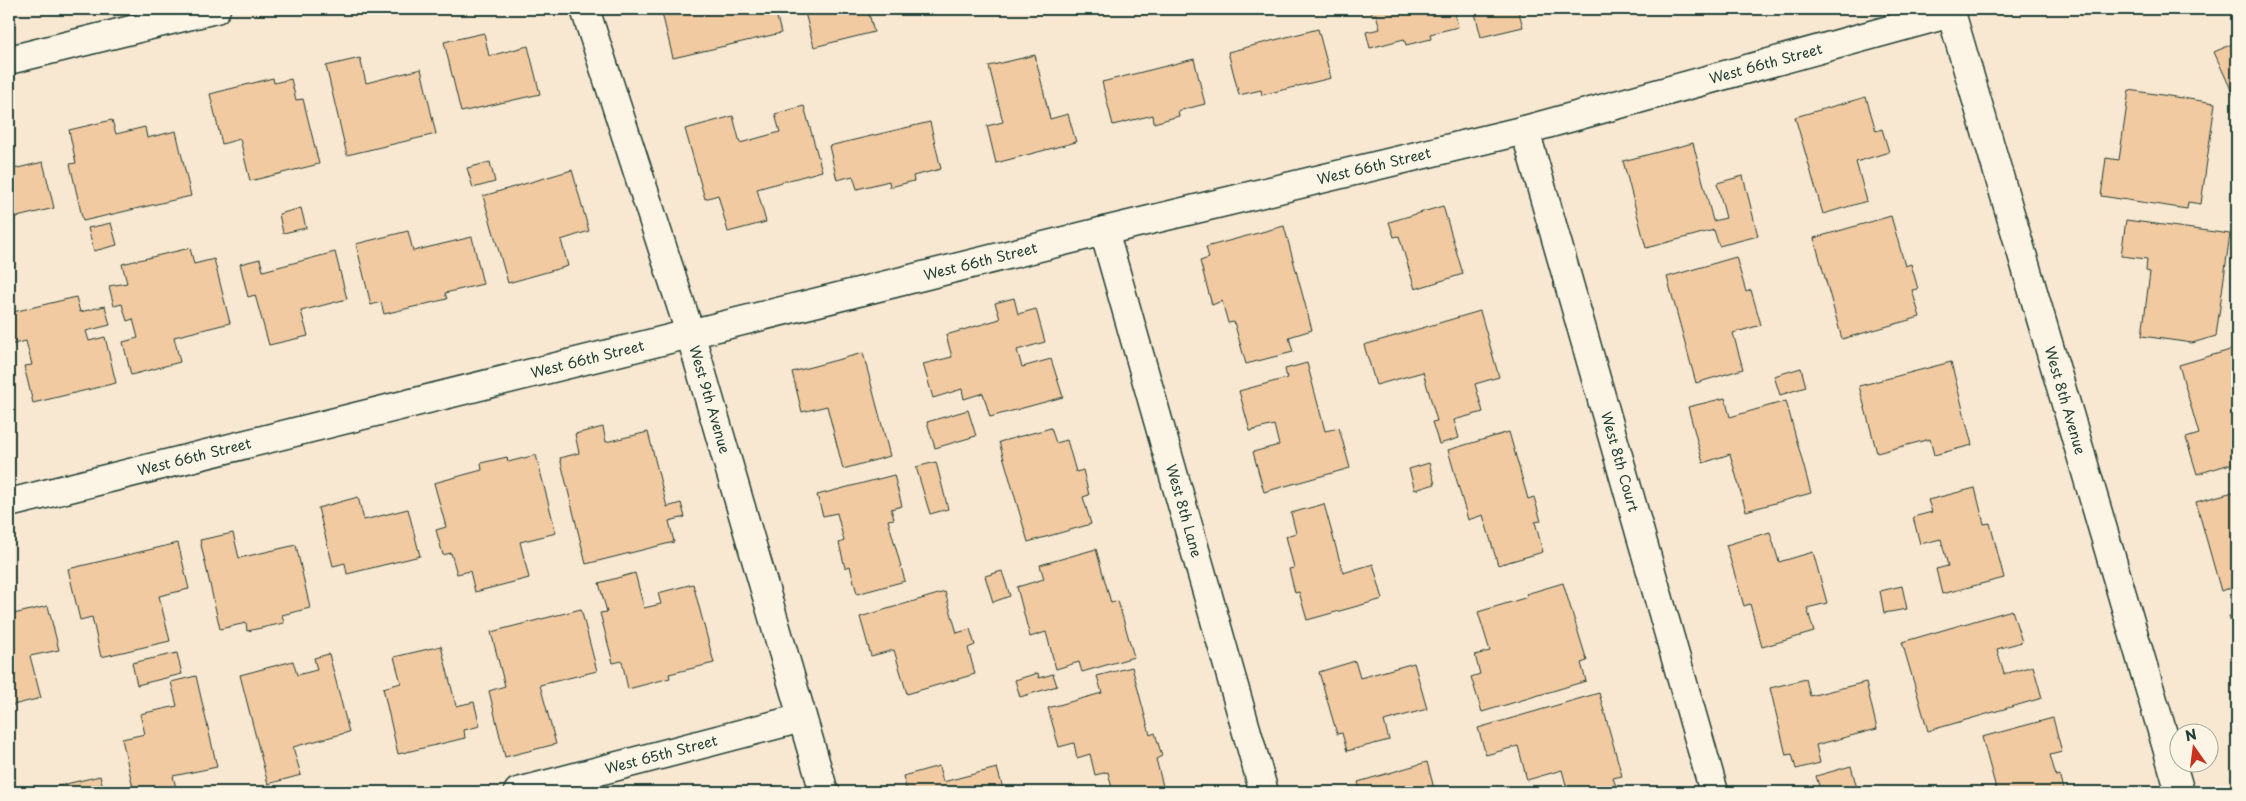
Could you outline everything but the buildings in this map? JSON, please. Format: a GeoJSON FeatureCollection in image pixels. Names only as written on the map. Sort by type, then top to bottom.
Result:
{"type":"FeatureCollection","features":[{"type":"Feature","properties":{"kind":"street"},"geometry":{"type":"LineString","coordinates":[[9,60],[216,9]]}},
{"type":"Feature","properties":{"kind":"street","name":"West 9th Avenue"},"geometry":{"type":"LineString","coordinates":[[585,9],[690,333],[824,792]]}},
{"type":"Feature","properties":{"kind":"street","name":"West 66th Street"},"geometry":{"type":"LineString","coordinates":[[9,503],[1104,231],[1525,130],[1951,11]]}},
{"type":"Feature","properties":{"kind":"street","name":"West 8th Avenue"},"geometry":{"type":"LineString","coordinates":[[1951,11],[2180,792]]}},
{"type":"Feature","properties":{"kind":"street","name":"West 8th Court"},"geometry":{"type":"LineString","coordinates":[[1525,130],[1714,792]]}},
{"type":"Feature","properties":{"kind":"street","name":"West 8th Lane"},"geometry":{"type":"LineString","coordinates":[[1104,231],[1264,792]]}},
{"type":"Feature","properties":{"kind":"street","name":"West 65th Street"},"geometry":{"type":"LineString","coordinates":[[518,792],[802,718]]}}]}
